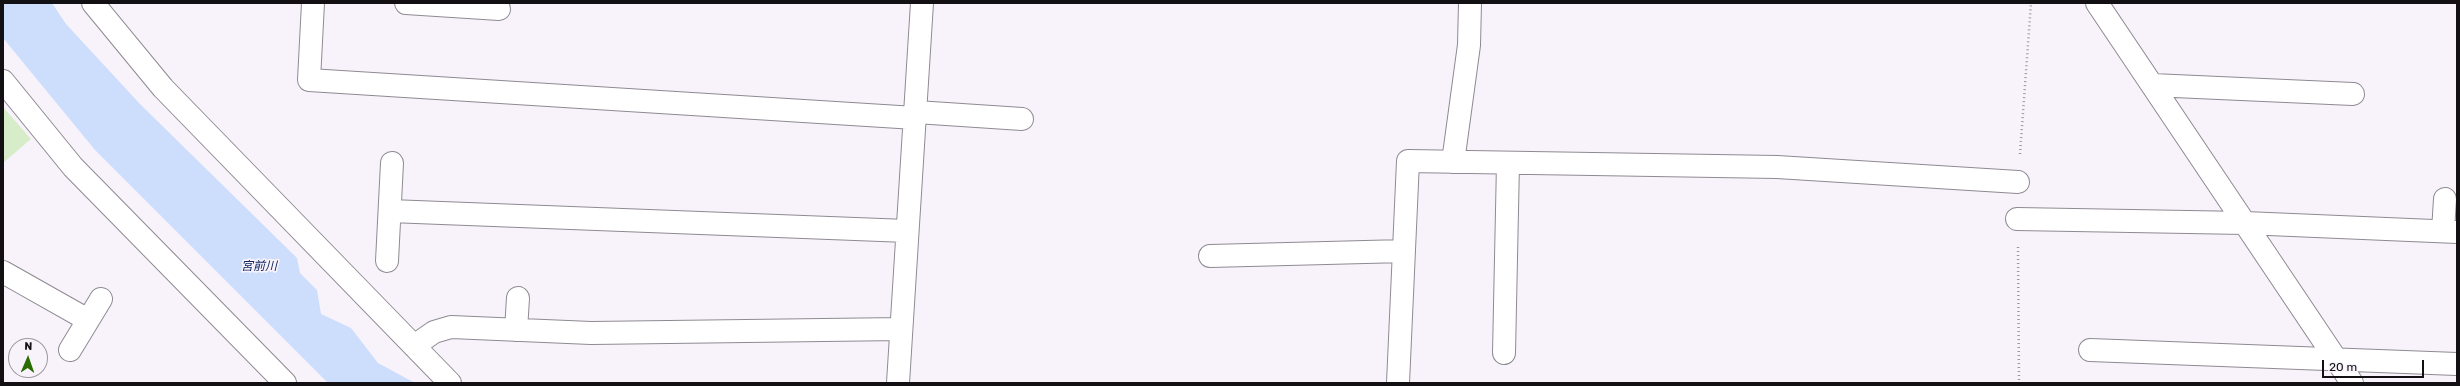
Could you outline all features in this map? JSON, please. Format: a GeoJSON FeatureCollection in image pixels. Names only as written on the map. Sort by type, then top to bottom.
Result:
{"type":"FeatureCollection","features":[{"type":"Feature","properties":{"kind":"street"},"geometry":{"type":"LineString","coordinates":[[93,3],[163,88],[450,383]]}},
{"type":"Feature","properties":{"kind":"street"},"geometry":{"type":"LineString","coordinates":[[313,3],[309,80],[915,115],[1022,119]]}},
{"type":"Feature","properties":{"kind":"street"},"geometry":{"type":"LineString","coordinates":[[406,3],[499,8]]}},
{"type":"Feature","properties":{"kind":"street"},"geometry":{"type":"LineString","coordinates":[[898,383],[922,3]]}},
{"type":"Feature","properties":{"kind":"street"},"geometry":{"type":"LineString","coordinates":[[1453,162],[1469,45],[1470,3]]}},
{"type":"Feature","properties":{"kind":"street"},"geometry":{"type":"LineString","coordinates":[[2097,3],[2352,383]]}},
{"type":"Feature","properties":{"kind":"street"},"geometry":{"type":"LineString","coordinates":[[3,81],[74,167],[285,383]]}},
{"type":"Feature","properties":{"kind":"street"},"geometry":{"type":"LineString","coordinates":[[2152,85],[2353,94]]}},
{"type":"Feature","properties":{"kind":"street"},"geometry":{"type":"LineString","coordinates":[[1398,383],[1408,161],[1777,167],[2018,182]]}},
{"type":"Feature","properties":{"kind":"street"},"geometry":{"type":"LineString","coordinates":[[387,261],[392,163]]}},
{"type":"Feature","properties":{"kind":"street"},"geometry":{"type":"LineString","coordinates":[[1504,353],[1508,163]]}},
{"type":"Feature","properties":{"kind":"street"},"geometry":{"type":"LineString","coordinates":[[2017,220],[2245,224],[2450,231],[2444,199]]}},
{"type":"Feature","properties":{"kind":"street"},"geometry":{"type":"LineString","coordinates":[[390,211],[907,231]]}},
{"type":"Feature","properties":{"kind":"street"},"geometry":{"type":"LineString","coordinates":[[1210,256],[1404,250]]}},
{"type":"Feature","properties":{"kind":"street"},"geometry":{"type":"LineString","coordinates":[[3,272],[88,320]]}},
{"type":"Feature","properties":{"kind":"street"},"geometry":{"type":"LineString","coordinates":[[516,330],[518,298]]}},
{"type":"Feature","properties":{"kind":"street"},"geometry":{"type":"LineString","coordinates":[[70,350],[101,299]]}},
{"type":"Feature","properties":{"kind":"street"},"geometry":{"type":"LineString","coordinates":[[414,346],[434,332],[451,327],[591,333],[901,329]]}},
{"type":"Feature","properties":{"kind":"street"},"geometry":{"type":"LineString","coordinates":[[2090,350],[2338,361],[2457,364]]}},
{"type":"Feature","properties":{"kind":"green space"},"geometry":{"type":"Polygon","coordinates":[[[3,107],[31,139],[3,163],[3,107]]]}},
{"type":"Feature","properties":{"kind":"water","name":"宮前川"},"geometry":{"type":"Polygon","coordinates":[[[3,3],[52,3],[66,24],[140,104],[297,258],[300,273],[317,290],[321,314],[351,328],[378,363],[415,383],[328,383],[95,150],[3,38],[3,3]]]}}]}
